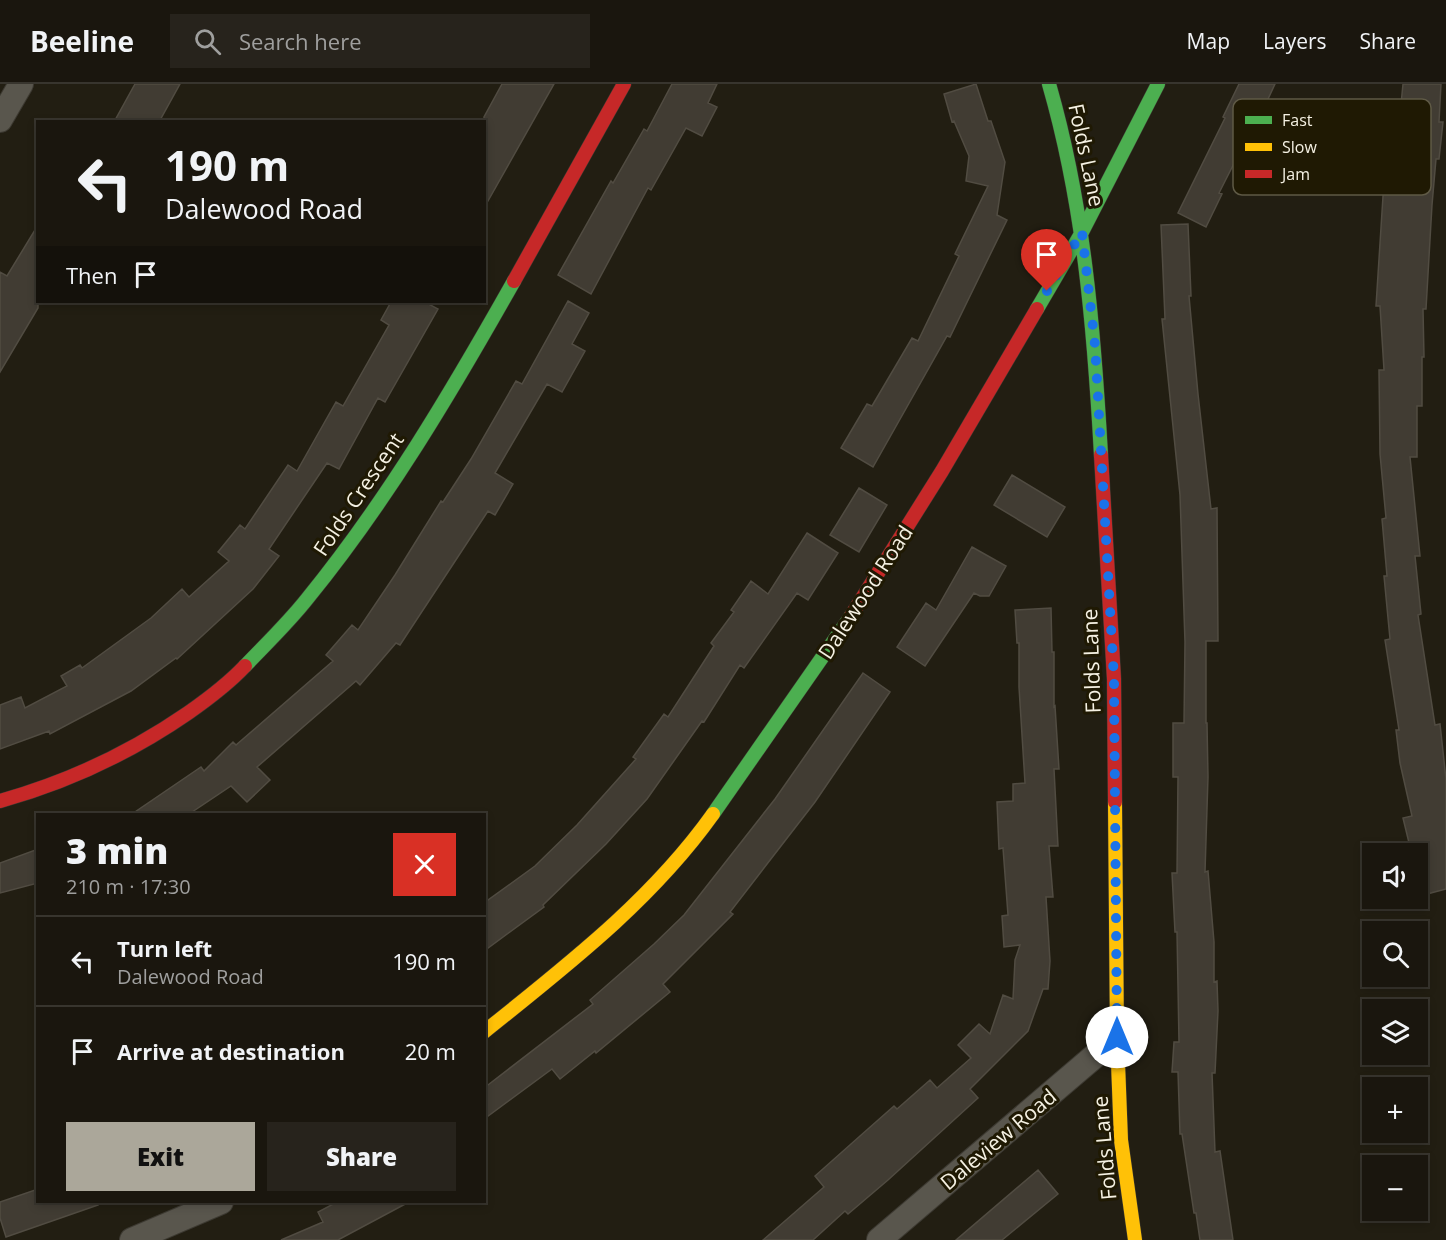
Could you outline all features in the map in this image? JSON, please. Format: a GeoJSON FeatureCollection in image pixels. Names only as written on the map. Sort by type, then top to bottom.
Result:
{"type":"FeatureCollection","features":[{"type":"Feature","properties":{"kind":"street"},"geometry":{"type":"LineString","coordinates":[[0,120],[21,84]]}},
{"type":"Feature","properties":{"kind":"street","name":"Folds Crescent"},"geometry":{"type":"LineString","coordinates":[[0,801],[20,796],[96,767],[160,732],[227,684],[283,629],[334,567],[420,440],[503,303],[624,84]]}},
{"type":"Feature","properties":{"kind":"street","name":"Folds Lane"},"geometry":{"type":"LineString","coordinates":[[1049,84],[1059,119],[1082,232],[1095,345],[1114,679],[1117,1037],[1121,1140],[1135,1240]]}},
{"type":"Feature","properties":{"kind":"street","name":"Dalewood Road"},"geometry":{"type":"LineString","coordinates":[[486,1030],[588,949],[649,891],[706,824],[792,703],[867,592],[942,471],[1082,232],[1158,84]]}},
{"type":"Feature","properties":{"kind":"street","name":"Daleview Road"},"geometry":{"type":"LineString","coordinates":[[879,1240],[1117,1037]]}},
{"type":"Feature","properties":{"kind":"street"},"geometry":{"type":"LineString","coordinates":[[132,1240],[219,1203]]}},
{"type":"Feature","properties":{"kind":"building"},"geometry":{"type":"Polygon","coordinates":[[[135,84],[180,84],[160,120],[115,120],[135,84]]]}},
{"type":"Feature","properties":{"kind":"building"},"geometry":{"type":"Polygon","coordinates":[[[502,84],[554,84],[486,204],[486,120],[484,117],[502,84]]]}},
{"type":"Feature","properties":{"kind":"building"},"geometry":{"type":"Polygon","coordinates":[[[672,84],[717,84],[708,103],[717,107],[702,136],[686,128],[651,190],[648,188],[591,294],[558,275],[611,181],[613,183],[644,129],[647,131],[672,84]]]}},
{"type":"Feature","properties":{"kind":"building"},"geometry":{"type":"Polygon","coordinates":[[[976,84],[1005,162],[997,215],[1007,220],[950,337],[947,336],[873,467],[841,448],[867,404],[872,406],[912,338],[918,341],[959,256],[955,254],[988,186],[966,181],[969,156],[954,121],[952,122],[944,94],[976,84]]]}},
{"type":"Feature","properties":{"kind":"building"},"geometry":{"type":"Polygon","coordinates":[[[1239,84],[1275,84],[1268,99],[1233,99],[1233,165],[1206,227],[1178,213],[1225,118],[1223,117],[1239,84]]]}},
{"type":"Feature","properties":{"kind":"building"},"geometry":{"type":"Polygon","coordinates":[[[1403,84],[1441,84],[1439,122],[1443,122],[1439,159],[1436,159],[1426,309],[1423,309],[1424,357],[1422,357],[1422,406],[1417,406],[1417,457],[1410,457],[1420,556],[1415,556],[1421,614],[1418,615],[1435,725],[1440,724],[1446,779],[1446,889],[1428,894],[1428,843],[1409,843],[1403,818],[1412,816],[1400,763],[1396,730],[1399,730],[1385,640],[1390,639],[1384,576],[1387,576],[1382,519],[1386,518],[1380,454],[1379,370],[1384,370],[1380,306],[1376,306],[1383,195],[1431,195],[1431,99],[1402,99],[1403,84]]]}},
{"type":"Feature","properties":{"kind":"building"},"geometry":{"type":"Polygon","coordinates":[[[1188,224],[1191,296],[1189,296],[1198,394],[1211,509],[1217,508],[1218,641],[1206,641],[1208,777],[1205,872],[1208,871],[1214,942],[1214,982],[1217,981],[1215,1073],[1212,1073],[1215,1152],[1220,1151],[1233,1240],[1200,1240],[1182,1134],[1180,1134],[1178,1072],[1172,1072],[1174,1042],[1179,1042],[1177,932],[1175,932],[1172,873],[1177,873],[1178,777],[1173,777],[1173,723],[1184,723],[1185,642],[1180,495],[1162,319],[1165,319],[1161,225],[1188,224]]]}},
{"type":"Feature","properties":{"kind":"building"},"geometry":{"type":"Polygon","coordinates":[[[36,228],[36,303],[38,303],[38,308],[0,372],[0,272],[7,276],[36,228]]]}},
{"type":"Feature","properties":{"kind":"building"},"geometry":{"type":"Polygon","coordinates":[[[568,301],[589,313],[572,344],[585,351],[562,392],[547,384],[495,473],[513,484],[495,515],[488,511],[400,645],[396,643],[360,685],[356,681],[257,767],[270,780],[247,802],[231,786],[190,813],[133,813],[201,767],[204,771],[233,742],[236,745],[333,661],[326,655],[352,625],[358,630],[441,501],[443,502],[471,459],[516,381],[522,384],[568,301]]]}},
{"type":"Feature","properties":{"kind":"building"},"geometry":{"type":"Polygon","coordinates":[[[390,303],[427,303],[438,309],[385,402],[378,398],[339,469],[327,463],[269,549],[279,556],[253,589],[177,659],[131,691],[50,734],[49,731],[0,749],[0,705],[21,697],[25,708],[67,686],[61,676],[80,665],[82,668],[151,618],[182,589],[189,597],[229,561],[218,552],[240,525],[245,529],[288,465],[297,471],[336,402],[343,406],[389,325],[381,320],[390,303]]]}},
{"type":"Feature","properties":{"kind":"building"},"geometry":{"type":"Polygon","coordinates":[[[1012,475],[1065,507],[1047,537],[994,505],[1012,475]]]}},
{"type":"Feature","properties":{"kind":"building"},"geometry":{"type":"Polygon","coordinates":[[[859,488],[887,505],[859,552],[830,535],[859,488]]]}},
{"type":"Feature","properties":{"kind":"building"},"geometry":{"type":"Polygon","coordinates":[[[807,533],[838,553],[808,600],[797,593],[744,668],[740,665],[704,722],[702,721],[647,799],[606,844],[543,905],[544,907],[486,950],[486,902],[535,866],[577,825],[636,759],[633,757],[664,714],[668,717],[714,646],[711,643],[734,612],[731,610],[751,581],[768,594],[807,533]]]}},
{"type":"Feature","properties":{"kind":"building"},"geometry":{"type":"Polygon","coordinates":[[[972,547],[1006,566],[989,596],[974,593],[925,666],[897,647],[926,603],[936,610],[972,547]]]}},
{"type":"Feature","properties":{"kind":"building"},"geometry":{"type":"Polygon","coordinates":[[[1051,608],[1054,707],[1059,769],[1054,769],[1058,846],[1049,846],[1053,897],[1046,897],[1050,961],[1048,989],[1043,989],[1028,1031],[970,1089],[978,1098],[888,1180],[848,1214],[845,1211],[813,1240],[763,1240],[824,1187],[815,1176],[894,1106],[897,1109],[930,1080],[937,1088],[971,1058],[958,1045],[979,1024],[990,1034],[1003,995],[1013,999],[1015,960],[1020,945],[1004,947],[1002,916],[1008,915],[1003,848],[999,849],[997,802],[1013,801],[1013,784],[1025,783],[1019,687],[1019,643],[1017,643],[1015,610],[1051,608]]]}},
{"type":"Feature","properties":{"kind":"building"},"geometry":{"type":"Polygon","coordinates":[[[863,673],[890,692],[815,802],[730,912],[733,914],[663,984],[670,992],[596,1053],[595,1051],[560,1079],[552,1069],[486,1118],[486,1086],[593,1004],[590,1000],[684,915],[775,799],[863,673]]]}},
{"type":"Feature","properties":{"kind":"building"},"geometry":{"type":"Polygon","coordinates":[[[36,850],[36,884],[0,893],[0,863],[36,850]]]}},
{"type":"Feature","properties":{"kind":"building"},"geometry":{"type":"Polygon","coordinates":[[[1038,1170],[1058,1194],[1002,1240],[956,1240],[1038,1170]]]}},
{"type":"Feature","properties":{"kind":"building"},"geometry":{"type":"Polygon","coordinates":[[[36,1190],[36,1203],[97,1203],[98,1205],[6,1237],[0,1218],[0,1202],[36,1190]]]}},
{"type":"Feature","properties":{"kind":"building"},"geometry":{"type":"Polygon","coordinates":[[[335,1203],[407,1203],[338,1240],[281,1240],[323,1222],[318,1212],[335,1203]]]}},
{"type":"Feature","properties":{"kind":"traffic: fast"},"geometry":{"type":"LineString","coordinates":[[1049,84],[1071,175],[1086,268],[1101,455]]}},
{"type":"Feature","properties":{"kind":"traffic: fast"},"geometry":{"type":"LineString","coordinates":[[1037,309],[1082,232],[1158,84]]}},
{"type":"Feature","properties":{"kind":"traffic: fast"},"geometry":{"type":"LineString","coordinates":[[245,666],[300,608],[364,523],[442,404],[514,281]]}},
{"type":"Feature","properties":{"kind":"traffic: fast"},"geometry":{"type":"LineString","coordinates":[[713,814],[851,616]]}},
{"type":"Feature","properties":{"kind":"traffic: slow"},"geometry":{"type":"LineString","coordinates":[[1115,802],[1117,1037],[1121,1140],[1135,1240]]}},
{"type":"Feature","properties":{"kind":"traffic: slow"},"geometry":{"type":"LineString","coordinates":[[486,1030],[576,957],[635,904],[689,846],[713,814]]}},
{"type":"Feature","properties":{"kind":"traffic: jam"},"geometry":{"type":"LineString","coordinates":[[514,281],[624,84]]}},
{"type":"Feature","properties":{"kind":"traffic: jam"},"geometry":{"type":"LineString","coordinates":[[851,616],[942,471],[1037,309]]}},
{"type":"Feature","properties":{"kind":"traffic: jam"},"geometry":{"type":"LineString","coordinates":[[1101,455],[1114,679],[1115,802]]}},
{"type":"Feature","properties":{"kind":"traffic: jam"},"geometry":{"type":"LineString","coordinates":[[0,801],[50,785],[98,765],[144,741],[203,702],[245,666]]}},
{"type":"Feature","properties":{"kind":"route"},"geometry":{"type":"LineString","coordinates":[[1047,291],[1082,232],[1095,345],[1114,679],[1117,1037]]}}]}
